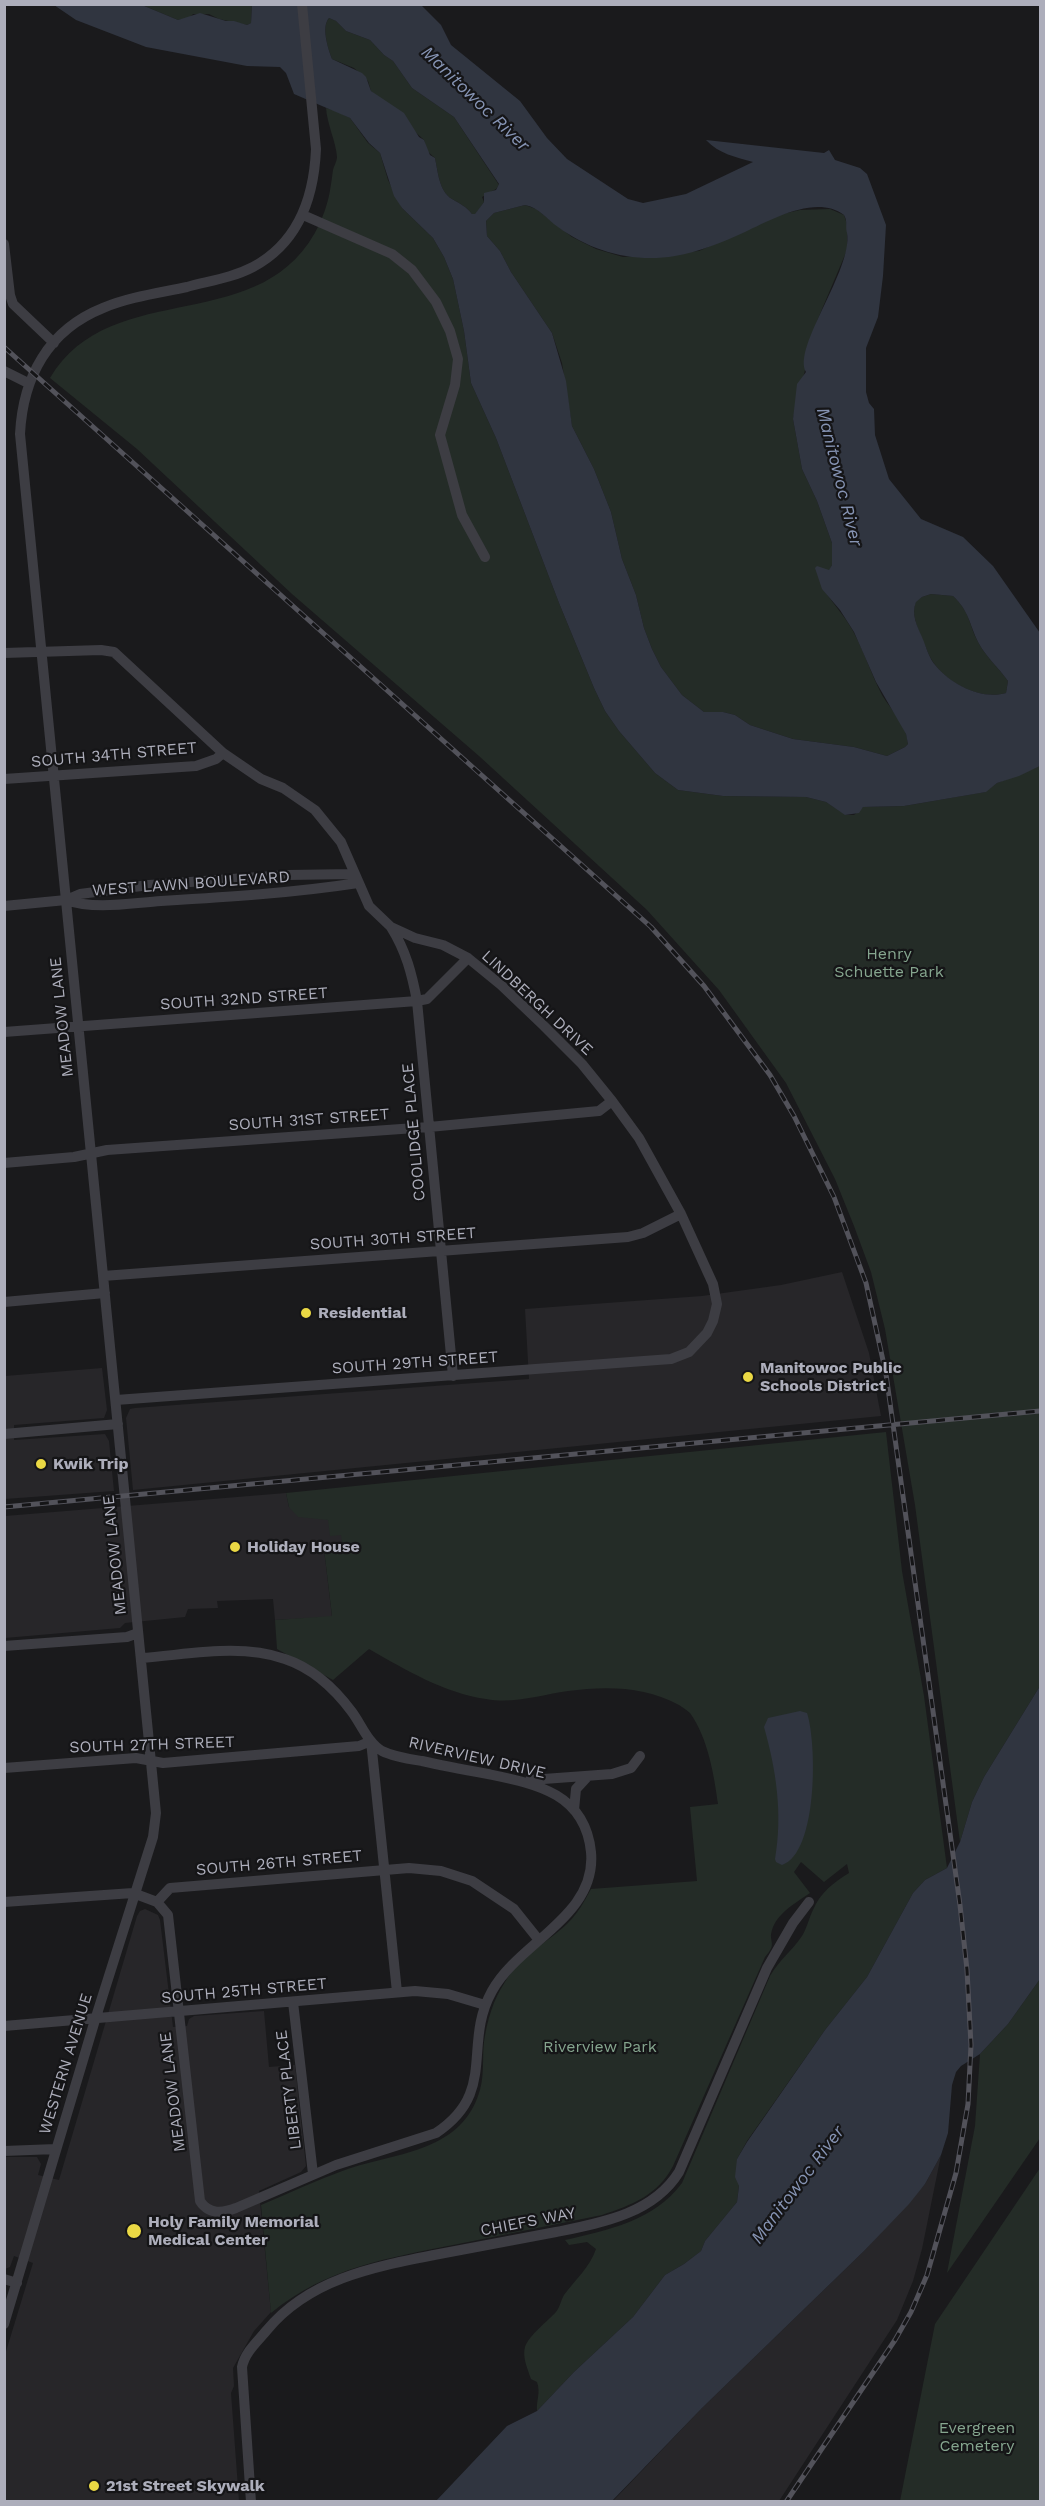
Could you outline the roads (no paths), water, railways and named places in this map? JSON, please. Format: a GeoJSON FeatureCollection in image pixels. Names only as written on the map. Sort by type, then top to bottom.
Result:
{"type":"FeatureCollection","features":[{"type":"Feature","properties":{"kind":"street","name":"MEADOW LANE"},"geometry":{"type":"LineString","coordinates":[[156,1813],[20,434],[21,409],[28,383],[44,353],[79,321],[103,308],[228,277],[253,267],[288,240],[303,215],[315,173],[315,132],[302,4]]}},
{"type":"Feature","properties":{"kind":"street"},"geometry":{"type":"LineString","coordinates":[[303,215],[392,254],[412,270],[436,302],[450,331],[458,359],[456,385],[440,435],[462,515],[485,557]]}},
{"type":"Feature","properties":{"kind":"street"},"geometry":{"type":"LineString","coordinates":[[4,244],[13,304],[54,343]]}},
{"type":"Feature","properties":{"kind":"street"},"geometry":{"type":"LineString","coordinates":[[4,371],[28,383]]}},
{"type":"Feature","properties":{"kind":"street","name":"LINDBERGH DRIVE"},"geometry":{"type":"LineString","coordinates":[[42,652],[101,650],[114,652],[224,753],[261,779],[298,797],[315,810],[341,842],[369,906],[391,927],[415,938],[443,945],[468,958],[501,985],[582,1064],[639,1138],[706,1264],[717,1304],[707,1333]]}},
{"type":"Feature","properties":{"kind":"street"},"geometry":{"type":"LineString","coordinates":[[4,653],[42,652]]}},
{"type":"Feature","properties":{"kind":"street","name":"SOUTH 34TH STREET"},"geometry":{"type":"LineString","coordinates":[[4,779],[196,766],[216,759],[224,753]]}},
{"type":"Feature","properties":{"kind":"street","name":"WEST LAWN BOULEVARD"},"geometry":{"type":"LineString","coordinates":[[66,900],[80,894],[149,885],[287,875],[356,879]]}},
{"type":"Feature","properties":{"kind":"street","name":"WEST LAWN BOULEVARD"},"geometry":{"type":"LineString","coordinates":[[66,900],[81,906],[290,893],[356,879]]}},
{"type":"Feature","properties":{"kind":"street"},"geometry":{"type":"LineString","coordinates":[[4,906],[66,900]]}},
{"type":"Feature","properties":{"kind":"street","name":"COOLIDGE PLACE"},"geometry":{"type":"LineString","coordinates":[[391,927],[401,942],[411,970],[417,1001],[453,1376]]}},
{"type":"Feature","properties":{"kind":"street","name":"SOUTH 32ND STREET"},"geometry":{"type":"LineString","coordinates":[[4,1032],[417,1001],[427,999],[468,958]]}},
{"type":"Feature","properties":{"kind":"street","name":"SOUTH 31ST STREET"},"geometry":{"type":"LineString","coordinates":[[4,1163],[74,1157],[91,1152],[599,1112],[612,1101]]}},
{"type":"Feature","properties":{"kind":"street","name":"SOUTH 30TH STREET"},"geometry":{"type":"LineString","coordinates":[[103,1276],[628,1237],[643,1233],[681,1214]]}},
{"type":"Feature","properties":{"kind":"street"},"geometry":{"type":"LineString","coordinates":[[4,1302],[105,1293]]}},
{"type":"Feature","properties":{"kind":"street","name":"SOUTH 29TH STREET"},"geometry":{"type":"LineString","coordinates":[[116,1400],[671,1359],[689,1352],[707,1333]]}},
{"type":"Feature","properties":{"kind":"street"},"geometry":{"type":"LineString","coordinates":[[4,1434],[118,1424]]}},
{"type":"Feature","properties":{"kind":"street"},"geometry":{"type":"LineString","coordinates":[[4,1646],[127,1637],[138,1633]]}},
{"type":"Feature","properties":{"kind":"street","name":"RIVERVIEW DRIVE"},"geometry":{"type":"LineString","coordinates":[[141,1658],[237,1651],[283,1658],[298,1664],[321,1679],[352,1712],[371,1741],[381,1750],[406,1758],[521,1781],[549,1789],[574,1810],[588,1838],[591,1852],[590,1873],[580,1899],[562,1920],[508,1967],[485,2005],[478,2037],[474,2087],[468,2101],[450,2124],[436,2133],[314,2174],[230,2211],[214,2212],[207,2208]]}},
{"type":"Feature","properties":{"kind":"street"},"geometry":{"type":"LineString","coordinates":[[371,1741],[398,1992]]}},
{"type":"Feature","properties":{"kind":"street","name":"SOUTH 27TH STREET"},"geometry":{"type":"LineString","coordinates":[[4,1768],[136,1758],[163,1763],[359,1746],[371,1741]]}},
{"type":"Feature","properties":{"kind":"street"},"geometry":{"type":"LineString","coordinates":[[521,1781],[612,1774],[631,1768],[640,1756]]}},
{"type":"Feature","properties":{"kind":"street"},"geometry":{"type":"LineString","coordinates":[[574,1810],[576,1789],[588,1776]]}},
{"type":"Feature","properties":{"kind":"street","name":"WESTERN AVENUE"},"geometry":{"type":"LineString","coordinates":[[4,2324],[133,1893],[153,1838],[156,1813]]}},
{"type":"Feature","properties":{"kind":"street","name":"SOUTH 26TH STREET"},"geometry":{"type":"LineString","coordinates":[[157,1902],[170,1888],[383,1869],[409,1868],[441,1871],[472,1881],[514,1909],[538,1939]]}},
{"type":"Feature","properties":{"kind":"street"},"geometry":{"type":"LineString","coordinates":[[4,1902],[133,1893],[157,1902]]}},
{"type":"Feature","properties":{"kind":"street","name":"MEADOW LANE"},"geometry":{"type":"LineString","coordinates":[[157,1902],[168,1915],[200,2197],[201,2204],[207,2208]]}},
{"type":"Feature","properties":{"kind":"street","name":"CHIEFS WAY"},"geometry":{"type":"LineString","coordinates":[[251,2502],[242,2367],[246,2356],[277,2318],[298,2300],[345,2277],[387,2265],[595,2224],[616,2218],[658,2196],[679,2172],[767,1968],[793,1923],[809,1902]]}},
{"type":"Feature","properties":{"kind":"street","name":"SOUTH 25TH STREET"},"geometry":{"type":"LineString","coordinates":[[4,2026],[95,2020],[398,1992],[448,1994],[485,2005]]}},
{"type":"Feature","properties":{"kind":"street","name":"LIBERTY PLACE"},"geometry":{"type":"LineString","coordinates":[[293,2002],[314,2174]]}},
{"type":"Feature","properties":{"kind":"street"},"geometry":{"type":"LineString","coordinates":[[4,2151],[56,2149]]}},
{"type":"Feature","properties":{"kind":"street"},"geometry":{"type":"LineString","coordinates":[[4,2279],[17,2283]]}},
{"type":"Feature","properties":{"kind":"water","name":"Manitowoc River"},"geometry":{"type":"Polygon","coordinates":[[[54,5],[142,5],[178,20],[200,13],[247,25],[251,23],[252,5],[421,5],[441,25],[451,45],[520,101],[547,138],[567,159],[628,199],[643,203],[686,194],[753,162],[722,152],[706,140],[824,153],[829,150],[835,160],[860,168],[867,174],[886,225],[878,317],[866,348],[866,392],[869,403],[874,409],[875,435],[889,479],[921,519],[963,537],[993,566],[1040,633],[1040,766],[997,783],[986,792],[904,806],[863,807],[859,813],[845,815],[826,802],[806,797],[723,796],[678,790],[655,773],[619,731],[605,711],[594,688],[496,438],[471,383],[464,331],[453,279],[433,238],[402,208],[394,196],[380,153],[369,143],[350,118],[294,94],[286,73],[280,67],[247,66],[146,47],[76,20],[54,5]],[[329,18],[325,32],[332,59],[362,73],[371,91],[404,113],[419,137],[424,140],[430,155],[435,158],[444,191],[475,214],[484,202],[484,193],[496,190],[499,184],[454,117],[412,88],[393,61],[370,40],[346,31],[336,21],[329,18]],[[525,205],[494,213],[486,221],[487,236],[500,251],[511,272],[552,333],[566,381],[572,426],[594,469],[611,512],[622,559],[636,595],[644,628],[661,667],[682,695],[704,712],[723,712],[735,715],[750,725],[793,739],[854,747],[887,756],[905,747],[908,744],[906,734],[876,682],[854,632],[840,610],[822,589],[815,568],[817,566],[829,570],[832,565],[832,543],[817,501],[802,469],[793,419],[797,384],[806,372],[804,360],[807,345],[833,287],[846,249],[847,233],[844,215],[833,209],[807,208],[780,216],[702,249],[675,256],[644,258],[614,254],[585,243],[571,236],[530,206],[525,205]],[[931,594],[916,602],[915,620],[936,666],[959,685],[978,693],[997,695],[1006,693],[1008,681],[981,647],[966,612],[953,596],[931,594]]]}},
{"type":"Feature","properties":{"kind":"water","name":"Manitowoc River"},"geometry":{"type":"Polygon","coordinates":[[[1040,1686],[1040,1979],[1008,2024],[980,2054],[956,2072],[952,2085],[948,2133],[941,2155],[925,2184],[864,2251],[702,2408],[612,2501],[436,2501],[507,2426],[537,2411],[574,2372],[633,2317],[665,2275],[701,2251],[705,2241],[737,2202],[739,2186],[735,2177],[737,2159],[747,2142],[825,2030],[867,1977],[913,1893],[925,1880],[947,1868],[960,1842],[972,1802],[984,1777],[1040,1686]]]}},
{"type":"Feature","properties":{"kind":"water"},"geometry":{"type":"Polygon","coordinates":[[[800,1711],[807,1713],[810,1728],[812,1796],[802,1840],[794,1856],[782,1865],[775,1859],[778,1825],[777,1792],[764,1727],[768,1718],[800,1711]]]}},
{"type":"Feature","properties":{"kind":"railway"},"geometry":{"type":"LineString","coordinates":[[4,347],[651,927],[704,986],[770,1075],[794,1116],[834,1197],[866,1283],[886,1374],[960,1905],[967,1970],[971,2045],[968,2104],[956,2173],[927,2275],[911,2312],[895,2340],[786,2502]]}},
{"type":"Feature","properties":{"kind":"railway"},"geometry":{"type":"LineString","coordinates":[[4,1507],[1040,1411]]}},
{"type":"Feature","properties":{"kind":"place","name":"Residential"},"geometry":{"type":"Point","coordinates":[306,1313]}},
{"type":"Feature","properties":{"kind":"place","name":"Manitowoc Public Schools District"},"geometry":{"type":"Point","coordinates":[748,1377]}},
{"type":"Feature","properties":{"kind":"place","name":"Kwik Trip"},"geometry":{"type":"Point","coordinates":[41,1464]}},
{"type":"Feature","properties":{"kind":"place","name":"Holiday House"},"geometry":{"type":"Point","coordinates":[235,1547]}},
{"type":"Feature","properties":{"kind":"place","name":"Holy Family Memorial Medical Center"},"geometry":{"type":"Point","coordinates":[134,2231]}},
{"type":"Feature","properties":{"kind":"place","name":"21st Street Skywalk"},"geometry":{"type":"Point","coordinates":[94,2486]}},
{"type":"Feature","properties":{"kind":"park label","name":"Henry Schuette Park"},"geometry":{"type":"Point","coordinates":[889,963]}},
{"type":"Feature","properties":{"kind":"park label","name":"Riverview Park"},"geometry":{"type":"Point","coordinates":[600,2047]}},
{"type":"Feature","properties":{"kind":"park label","name":"Evergreen Cemetery"},"geometry":{"type":"Point","coordinates":[977,2437]}}]}
